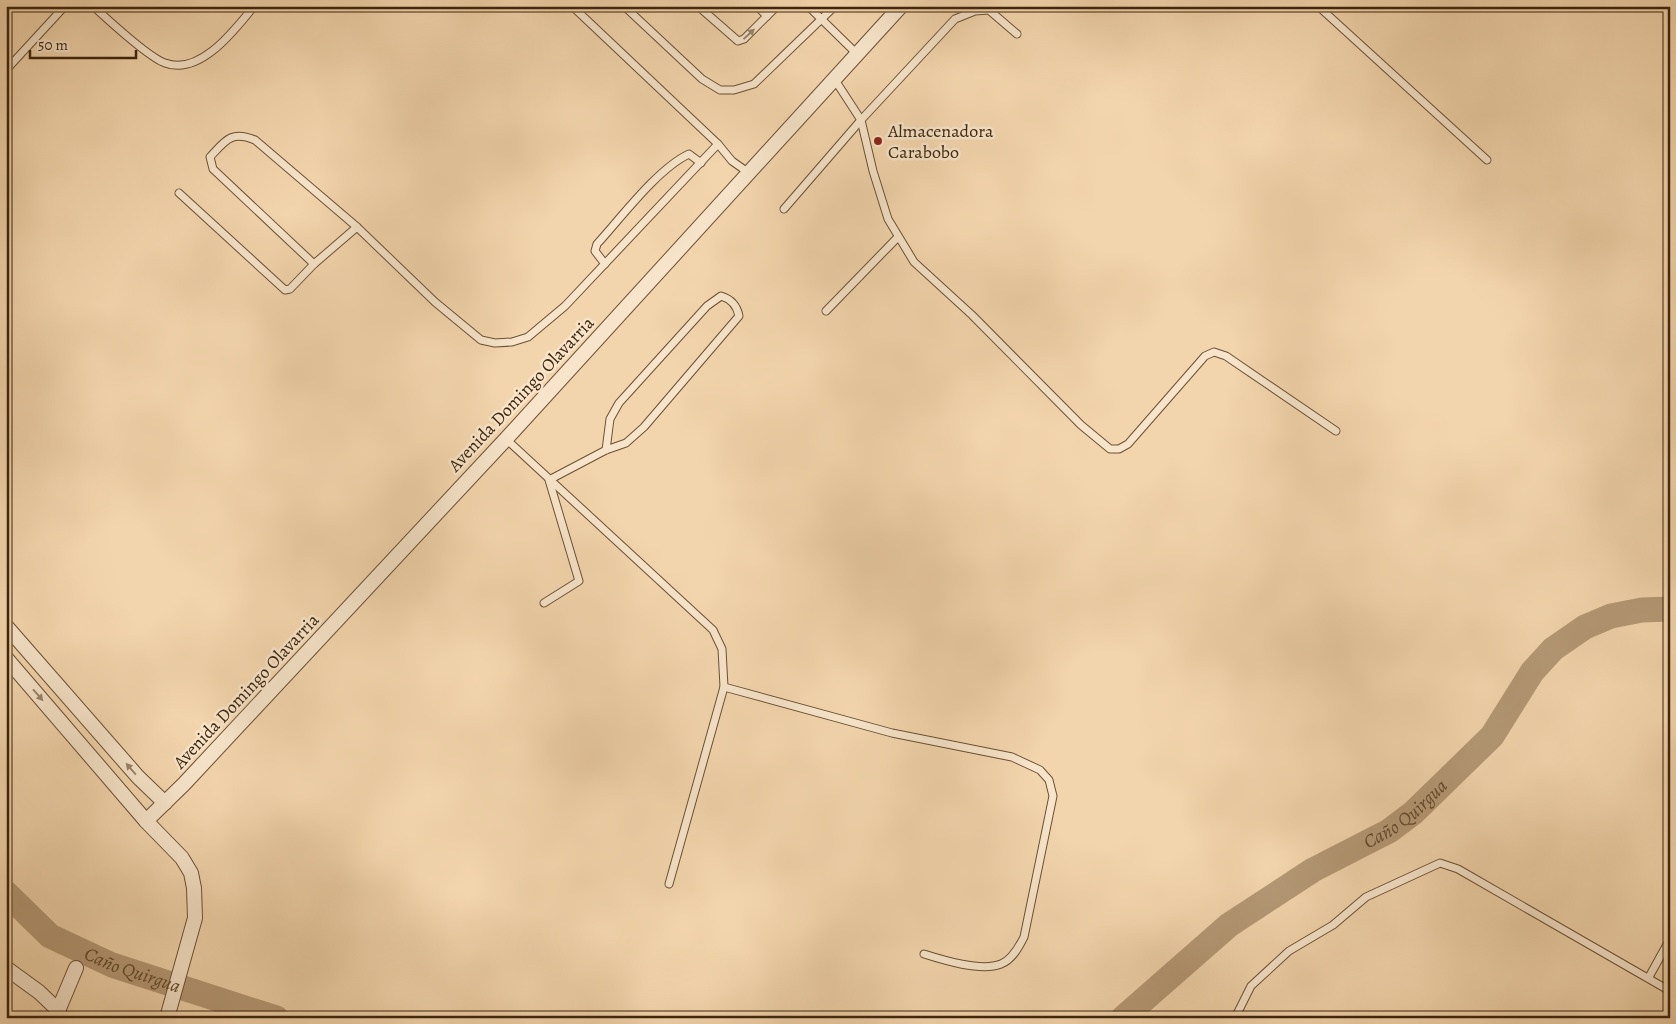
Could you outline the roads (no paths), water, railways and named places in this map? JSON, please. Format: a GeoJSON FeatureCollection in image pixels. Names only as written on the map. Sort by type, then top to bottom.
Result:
{"type":"FeatureCollection","features":[{"type":"Feature","properties":{"kind":"street","name":"Avenida Domingo Olavarria"},"geometry":{"type":"LineString","coordinates":[[146,821],[506,439],[901,6]]}},
{"type":"Feature","properties":{"kind":"street"},"geometry":{"type":"LineString","coordinates":[[6,626],[138,777],[165,803]]}},
{"type":"Feature","properties":{"kind":"street"},"geometry":{"type":"LineString","coordinates":[[6,658],[146,821],[182,858],[191,873],[194,888],[194,918],[169,1012]]}},
{"type":"Feature","properties":{"kind":"street"},"geometry":{"type":"LineString","coordinates":[[6,968],[39,992],[57,1014],[76,968]]}},
{"type":"Feature","properties":{"kind":"lane"},"geometry":{"type":"LineString","coordinates":[[6,70],[65,6]]}},
{"type":"Feature","properties":{"kind":"lane"},"geometry":{"type":"LineString","coordinates":[[93,6],[165,63],[188,64],[205,56],[251,10]]}},
{"type":"Feature","properties":{"kind":"lane"},"geometry":{"type":"LineString","coordinates":[[572,6],[718,144],[732,161],[749,173]]}},
{"type":"Feature","properties":{"kind":"lane"},"geometry":{"type":"LineString","coordinates":[[624,6],[702,79],[720,90],[734,90],[754,84],[822,21],[835,6]]}},
{"type":"Feature","properties":{"kind":"lane"},"geometry":{"type":"LineString","coordinates":[[698,6],[738,41],[744,39],[777,6]]}},
{"type":"Feature","properties":{"kind":"lane"},"geometry":{"type":"LineString","coordinates":[[757,6],[767,16]]}},
{"type":"Feature","properties":{"kind":"lane"},"geometry":{"type":"LineString","coordinates":[[808,6],[857,54]]}},
{"type":"Feature","properties":{"kind":"lane"},"geometry":{"type":"LineString","coordinates":[[1318,6],[1487,160]]}},
{"type":"Feature","properties":{"kind":"lane"},"geometry":{"type":"LineString","coordinates":[[784,208],[861,120],[955,19],[975,11],[989,10],[1017,34]]}},
{"type":"Feature","properties":{"kind":"lane"},"geometry":{"type":"LineString","coordinates":[[835,80],[861,120],[880,198],[897,238],[914,262],[972,315],[1081,425],[1110,449],[1119,449],[1128,444],[1205,356],[1214,352],[1226,356],[1336,431]]}},
{"type":"Feature","properties":{"kind":"lane"},"geometry":{"type":"LineString","coordinates":[[314,264],[213,168],[210,157],[225,141],[235,136],[244,136],[255,140],[357,227],[435,302],[481,340],[495,343],[512,342],[528,337],[565,306],[718,144]]}},
{"type":"Feature","properties":{"kind":"lane"},"geometry":{"type":"LineString","coordinates":[[605,264],[595,251],[597,244],[670,166],[689,154],[700,163]]}},
{"type":"Feature","properties":{"kind":"lane"},"geometry":{"type":"LineString","coordinates":[[179,193],[282,289],[290,289],[314,264],[357,227]]}},
{"type":"Feature","properties":{"kind":"lane"},"geometry":{"type":"LineString","coordinates":[[826,311],[897,238]]}},
{"type":"Feature","properties":{"kind":"lane"},"geometry":{"type":"LineString","coordinates":[[549,480],[606,450],[626,443],[644,427],[739,316],[738,310],[730,299],[721,296],[707,306],[619,403],[610,419],[606,450]]}},
{"type":"Feature","properties":{"kind":"lane"},"geometry":{"type":"LineString","coordinates":[[506,439],[713,630],[722,649],[724,687],[669,884]]}},
{"type":"Feature","properties":{"kind":"lane"},"geometry":{"type":"LineString","coordinates":[[544,603],[579,581],[549,480]]}},
{"type":"Feature","properties":{"kind":"lane"},"geometry":{"type":"LineString","coordinates":[[724,687],[892,734],[1012,757],[1040,770],[1048,780],[1054,796],[1024,937],[1018,949],[1002,964],[987,966],[944,961],[924,954]]}},
{"type":"Feature","properties":{"kind":"lane"},"geometry":{"type":"LineString","coordinates":[[1235,1018],[1251,986],[1289,951],[1333,925],[1366,896],[1440,863],[1458,869],[1649,977],[1670,991]]}},
{"type":"Feature","properties":{"kind":"lane"},"geometry":{"type":"LineString","coordinates":[[1649,977],[1670,939]]}},
{"type":"Feature","properties":{"kind":"waterway","name":"Caño Quirgua"},"geometry":{"type":"LineString","coordinates":[[1123,1018],[1229,925],[1313,870],[1389,831],[1413,813],[1492,736],[1532,672],[1553,649],[1585,627],[1611,616],[1642,610],[1670,609]]}},
{"type":"Feature","properties":{"kind":"waterway","name":"Caño Quirgua"},"geometry":{"type":"LineString","coordinates":[[6,893],[50,936],[112,965],[276,1018]]}},
{"type":"Feature","properties":{"kind":"place","name":"Almacenadora Carabobo"},"geometry":{"type":"Point","coordinates":[878,141]}}]}
